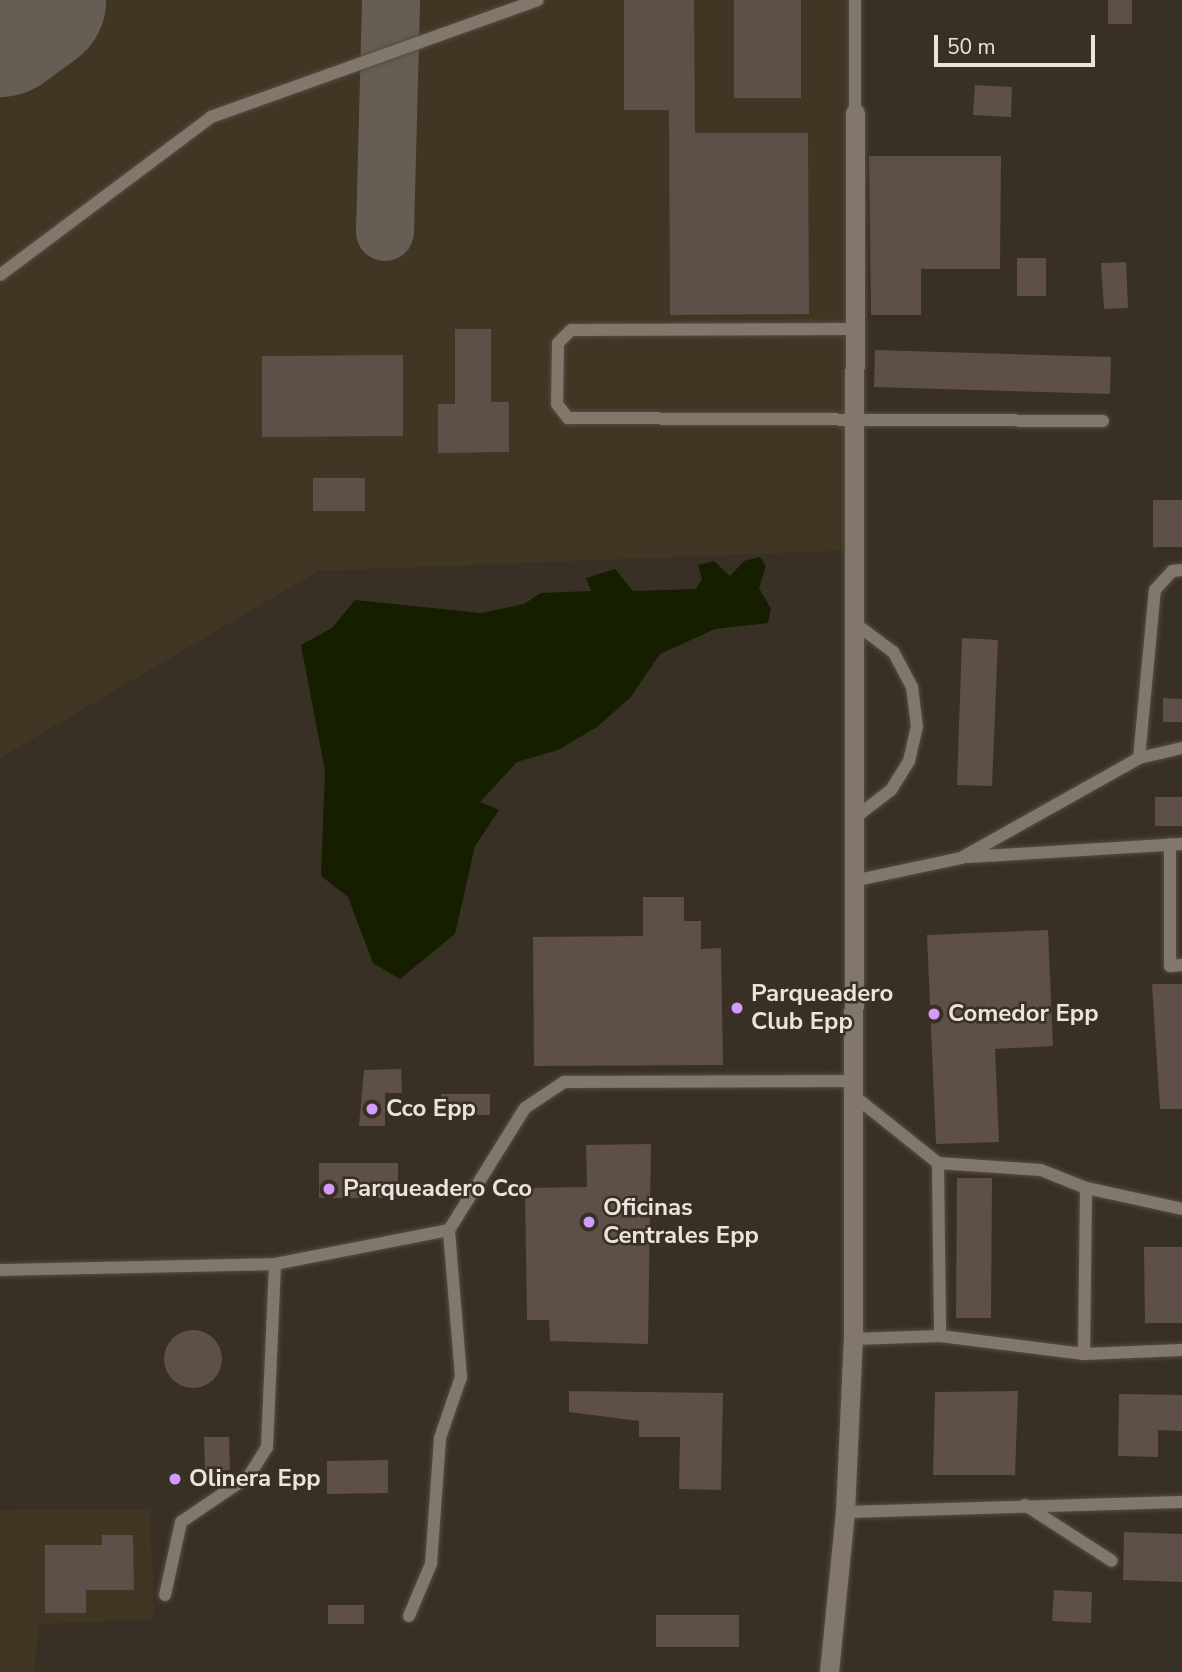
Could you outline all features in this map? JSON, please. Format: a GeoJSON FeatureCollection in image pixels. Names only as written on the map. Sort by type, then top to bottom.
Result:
{"type":"FeatureCollection","features":[{"type":"Feature","properties":{"kind":"street"},"geometry":{"type":"LineString","coordinates":[[829,1672],[845,1512],[853,1339],[855,1089],[852,620],[855,113]]}},
{"type":"Feature","properties":{"kind":"lane"},"geometry":{"type":"LineString","coordinates":[[0,275],[211,117],[538,0]]}},
{"type":"Feature","properties":{"kind":"lane"},"geometry":{"type":"LineString","coordinates":[[855,0],[855,113]]}},
{"type":"Feature","properties":{"kind":"lane"},"geometry":{"type":"LineString","coordinates":[[853,329],[571,330],[558,343],[557,404],[568,418],[853,424],[1103,421]]}},
{"type":"Feature","properties":{"kind":"lane"},"geometry":{"type":"LineString","coordinates":[[1139,758],[1155,590],[1172,571],[1182,570]]}},
{"type":"Feature","properties":{"kind":"lane"},"geometry":{"type":"LineString","coordinates":[[852,620],[893,652],[912,688],[917,727],[909,761],[891,790],[852,820]]}},
{"type":"Feature","properties":{"kind":"lane"},"geometry":{"type":"LineString","coordinates":[[961,858],[1139,758],[1182,748]]}},
{"type":"Feature","properties":{"kind":"lane"},"geometry":{"type":"LineString","coordinates":[[853,881],[961,858],[1176,844],[1170,965],[1182,965]]}},
{"type":"Feature","properties":{"kind":"lane"},"geometry":{"type":"LineString","coordinates":[[409,1616],[431,1564],[440,1438],[461,1377],[449,1230],[525,1108],[564,1082],[855,1089],[938,1163],[1041,1170],[1086,1188],[1182,1209]]}},
{"type":"Feature","properties":{"kind":"lane"},"geometry":{"type":"LineString","coordinates":[[938,1163],[940,1336]]}},
{"type":"Feature","properties":{"kind":"lane"},"geometry":{"type":"LineString","coordinates":[[1084,1354],[1086,1188]]}},
{"type":"Feature","properties":{"kind":"lane"},"geometry":{"type":"LineString","coordinates":[[0,1269],[275,1264],[449,1230]]}},
{"type":"Feature","properties":{"kind":"lane"},"geometry":{"type":"LineString","coordinates":[[165,1595],[181,1522],[249,1476],[267,1447],[275,1264]]}},
{"type":"Feature","properties":{"kind":"lane"},"geometry":{"type":"LineString","coordinates":[[853,1339],[940,1336],[1084,1354],[1182,1350]]}},
{"type":"Feature","properties":{"kind":"lane"},"geometry":{"type":"LineString","coordinates":[[845,1512],[1182,1502]]}},
{"type":"Feature","properties":{"kind":"lane"},"geometry":{"type":"LineString","coordinates":[[1025,1505],[1112,1561]]}},
{"type":"Feature","properties":{"kind":"shaded area"},"geometry":{"type":"Polygon","coordinates":[[[0,0],[852,0],[858,550],[318,571],[0,758],[0,0]]]}},
{"type":"Feature","properties":{"kind":"shaded area"},"geometry":{"type":"Polygon","coordinates":[[[760,557],[766,566],[759,588],[771,609],[768,623],[715,629],[660,654],[630,698],[597,727],[558,750],[517,762],[480,802],[499,810],[475,846],[455,934],[400,979],[373,963],[348,897],[321,876],[325,771],[301,645],[332,628],[355,600],[481,613],[524,604],[541,593],[591,591],[586,578],[615,569],[633,591],[696,589],[702,579],[698,565],[714,561],[730,576],[744,561],[760,557]]]}},
{"type":"Feature","properties":{"kind":"shaded area"},"geometry":{"type":"Polygon","coordinates":[[[150,1509],[154,1619],[39,1624],[34,1672],[0,1672],[0,1510],[150,1509]]]}},
{"type":"Feature","properties":{"kind":"building"},"geometry":{"type":"Polygon","coordinates":[[[624,0],[694,0],[695,133],[808,133],[809,314],[670,315],[669,110],[624,110],[624,0]]]}},
{"type":"Feature","properties":{"kind":"building"},"geometry":{"type":"Polygon","coordinates":[[[734,0],[801,0],[801,98],[734,98],[734,0]]]}},
{"type":"Feature","properties":{"kind":"building"},"geometry":{"type":"Polygon","coordinates":[[[1108,0],[1132,0],[1132,24],[1108,24],[1108,0]]]}},
{"type":"Feature","properties":{"kind":"building"},"geometry":{"type":"Polygon","coordinates":[[[975,85],[1012,87],[1011,117],[973,115],[975,85]]]}},
{"type":"Feature","properties":{"kind":"building"},"geometry":{"type":"Polygon","coordinates":[[[869,156],[1001,156],[1000,269],[921,269],[921,315],[871,315],[869,156]]]}},
{"type":"Feature","properties":{"kind":"building"},"geometry":{"type":"Polygon","coordinates":[[[1017,258],[1046,258],[1046,296],[1017,296],[1017,258]]]}},
{"type":"Feature","properties":{"kind":"building"},"geometry":{"type":"Polygon","coordinates":[[[1126,262],[1128,308],[1104,309],[1101,263],[1126,262]]]}},
{"type":"Feature","properties":{"kind":"building"},"geometry":{"type":"Polygon","coordinates":[[[455,329],[491,329],[491,402],[509,402],[509,452],[438,453],[438,404],[455,404],[455,329]]]}},
{"type":"Feature","properties":{"kind":"building"},"geometry":{"type":"Polygon","coordinates":[[[875,350],[1111,357],[1110,394],[874,387],[875,350]]]}},
{"type":"Feature","properties":{"kind":"building"},"geometry":{"type":"Polygon","coordinates":[[[403,355],[403,436],[262,437],[262,356],[403,355]]]}},
{"type":"Feature","properties":{"kind":"building"},"geometry":{"type":"Polygon","coordinates":[[[313,478],[365,478],[365,511],[313,511],[313,478]]]}},
{"type":"Feature","properties":{"kind":"building"},"geometry":{"type":"Polygon","coordinates":[[[1153,500],[1182,500],[1182,547],[1153,547],[1153,500]]]}},
{"type":"Feature","properties":{"kind":"building"},"geometry":{"type":"Polygon","coordinates":[[[962,638],[998,640],[992,786],[957,785],[962,638]]]}},
{"type":"Feature","properties":{"kind":"building"},"geometry":{"type":"Polygon","coordinates":[[[1163,698],[1182,699],[1182,722],[1163,722],[1163,698]]]}},
{"type":"Feature","properties":{"kind":"building"},"geometry":{"type":"Polygon","coordinates":[[[1155,797],[1182,797],[1182,826],[1155,826],[1155,797]]]}},
{"type":"Feature","properties":{"kind":"building"},"geometry":{"type":"Polygon","coordinates":[[[643,897],[684,897],[684,921],[701,921],[701,949],[721,948],[723,1065],[534,1066],[533,937],[643,936],[643,897]]]}},
{"type":"Feature","properties":{"kind":"building"},"geometry":{"type":"Polygon","coordinates":[[[1048,930],[1053,1046],[995,1049],[999,1142],[936,1144],[927,935],[1048,930]]]}},
{"type":"Feature","properties":{"kind":"building"},"geometry":{"type":"Polygon","coordinates":[[[1152,984],[1182,984],[1182,1109],[1160,1109],[1152,984]]]}},
{"type":"Feature","properties":{"kind":"building","name":"Cco Epp"},"geometry":{"type":"Polygon","coordinates":[[[401,1069],[402,1093],[385,1093],[385,1126],[359,1126],[364,1070],[401,1069]]]}},
{"type":"Feature","properties":{"kind":"building"},"geometry":{"type":"Polygon","coordinates":[[[441,1094],[490,1094],[490,1115],[441,1115],[441,1094]]]}},
{"type":"Feature","properties":{"kind":"building","name":"Oficinas Centrales Epp"},"geometry":{"type":"Polygon","coordinates":[[[651,1144],[648,1344],[550,1341],[549,1320],[527,1320],[525,1188],[587,1187],[586,1145],[651,1144]]]}},
{"type":"Feature","properties":{"kind":"building"},"geometry":{"type":"Polygon","coordinates":[[[319,1163],[398,1163],[398,1198],[319,1198],[319,1163]]]}},
{"type":"Feature","properties":{"kind":"building"},"geometry":{"type":"Polygon","coordinates":[[[957,1178],[992,1178],[991,1318],[956,1318],[957,1178]]]}},
{"type":"Feature","properties":{"kind":"building"},"geometry":{"type":"Polygon","coordinates":[[[1144,1247],[1182,1247],[1182,1323],[1145,1323],[1144,1247]]]}},
{"type":"Feature","properties":{"kind":"building"},"geometry":{"type":"Polygon","coordinates":[[[193,1330],[204,1332],[217,1343],[222,1359],[220,1370],[209,1383],[193,1388],[182,1386],[169,1375],[164,1359],[166,1348],[177,1335],[193,1330]]]}},
{"type":"Feature","properties":{"kind":"building"},"geometry":{"type":"Polygon","coordinates":[[[569,1391],[723,1393],[721,1490],[679,1489],[680,1437],[639,1437],[639,1421],[569,1412],[569,1391]]]}},
{"type":"Feature","properties":{"kind":"building"},"geometry":{"type":"Polygon","coordinates":[[[1018,1391],[1015,1475],[933,1475],[935,1392],[1018,1391]]]}},
{"type":"Feature","properties":{"kind":"building"},"geometry":{"type":"Polygon","coordinates":[[[1119,1394],[1182,1395],[1182,1431],[1158,1430],[1158,1457],[1118,1456],[1119,1394]]]}},
{"type":"Feature","properties":{"kind":"building"},"geometry":{"type":"Polygon","coordinates":[[[204,1437],[229,1437],[230,1470],[205,1471],[204,1437]]]}},
{"type":"Feature","properties":{"kind":"building"},"geometry":{"type":"Polygon","coordinates":[[[388,1460],[388,1493],[327,1494],[327,1461],[388,1460]]]}},
{"type":"Feature","properties":{"kind":"building"},"geometry":{"type":"Polygon","coordinates":[[[1124,1532],[1182,1534],[1182,1582],[1123,1580],[1124,1532]]]}},
{"type":"Feature","properties":{"kind":"building"},"geometry":{"type":"Polygon","coordinates":[[[102,1535],[133,1535],[134,1590],[86,1590],[86,1613],[45,1613],[45,1545],[102,1545],[102,1535]]]}},
{"type":"Feature","properties":{"kind":"building"},"geometry":{"type":"Polygon","coordinates":[[[1054,1590],[1092,1592],[1091,1623],[1052,1621],[1054,1590]]]}},
{"type":"Feature","properties":{"kind":"building"},"geometry":{"type":"Polygon","coordinates":[[[328,1605],[364,1605],[364,1624],[328,1624],[328,1605]]]}},
{"type":"Feature","properties":{"kind":"building"},"geometry":{"type":"Polygon","coordinates":[[[656,1615],[739,1615],[739,1647],[656,1647],[656,1615]]]}},
{"type":"Feature","properties":{"kind":"taxiway"},"geometry":{"type":"LineString","coordinates":[[385,232],[391,0]]}},
{"type":"Feature","properties":{"kind":"runway"},"geometry":{"type":"LineString","coordinates":[[0,24],[33,0]]}},
{"type":"Feature","properties":{"kind":"place","name":"Parqueadero Club Epp"},"geometry":{"type":"Point","coordinates":[737,1008]}},
{"type":"Feature","properties":{"kind":"place","name":"Comedor Epp"},"geometry":{"type":"Point","coordinates":[934,1014]}},
{"type":"Feature","properties":{"kind":"place","name":"Cco Epp"},"geometry":{"type":"Point","coordinates":[372,1109]}},
{"type":"Feature","properties":{"kind":"place","name":"Parqueadero Cco"},"geometry":{"type":"Point","coordinates":[329,1189]}},
{"type":"Feature","properties":{"kind":"place","name":"Oficinas Centrales Epp"},"geometry":{"type":"Point","coordinates":[589,1222]}},
{"type":"Feature","properties":{"kind":"place","name":"Olinera Epp"},"geometry":{"type":"Point","coordinates":[175,1479]}}]}
